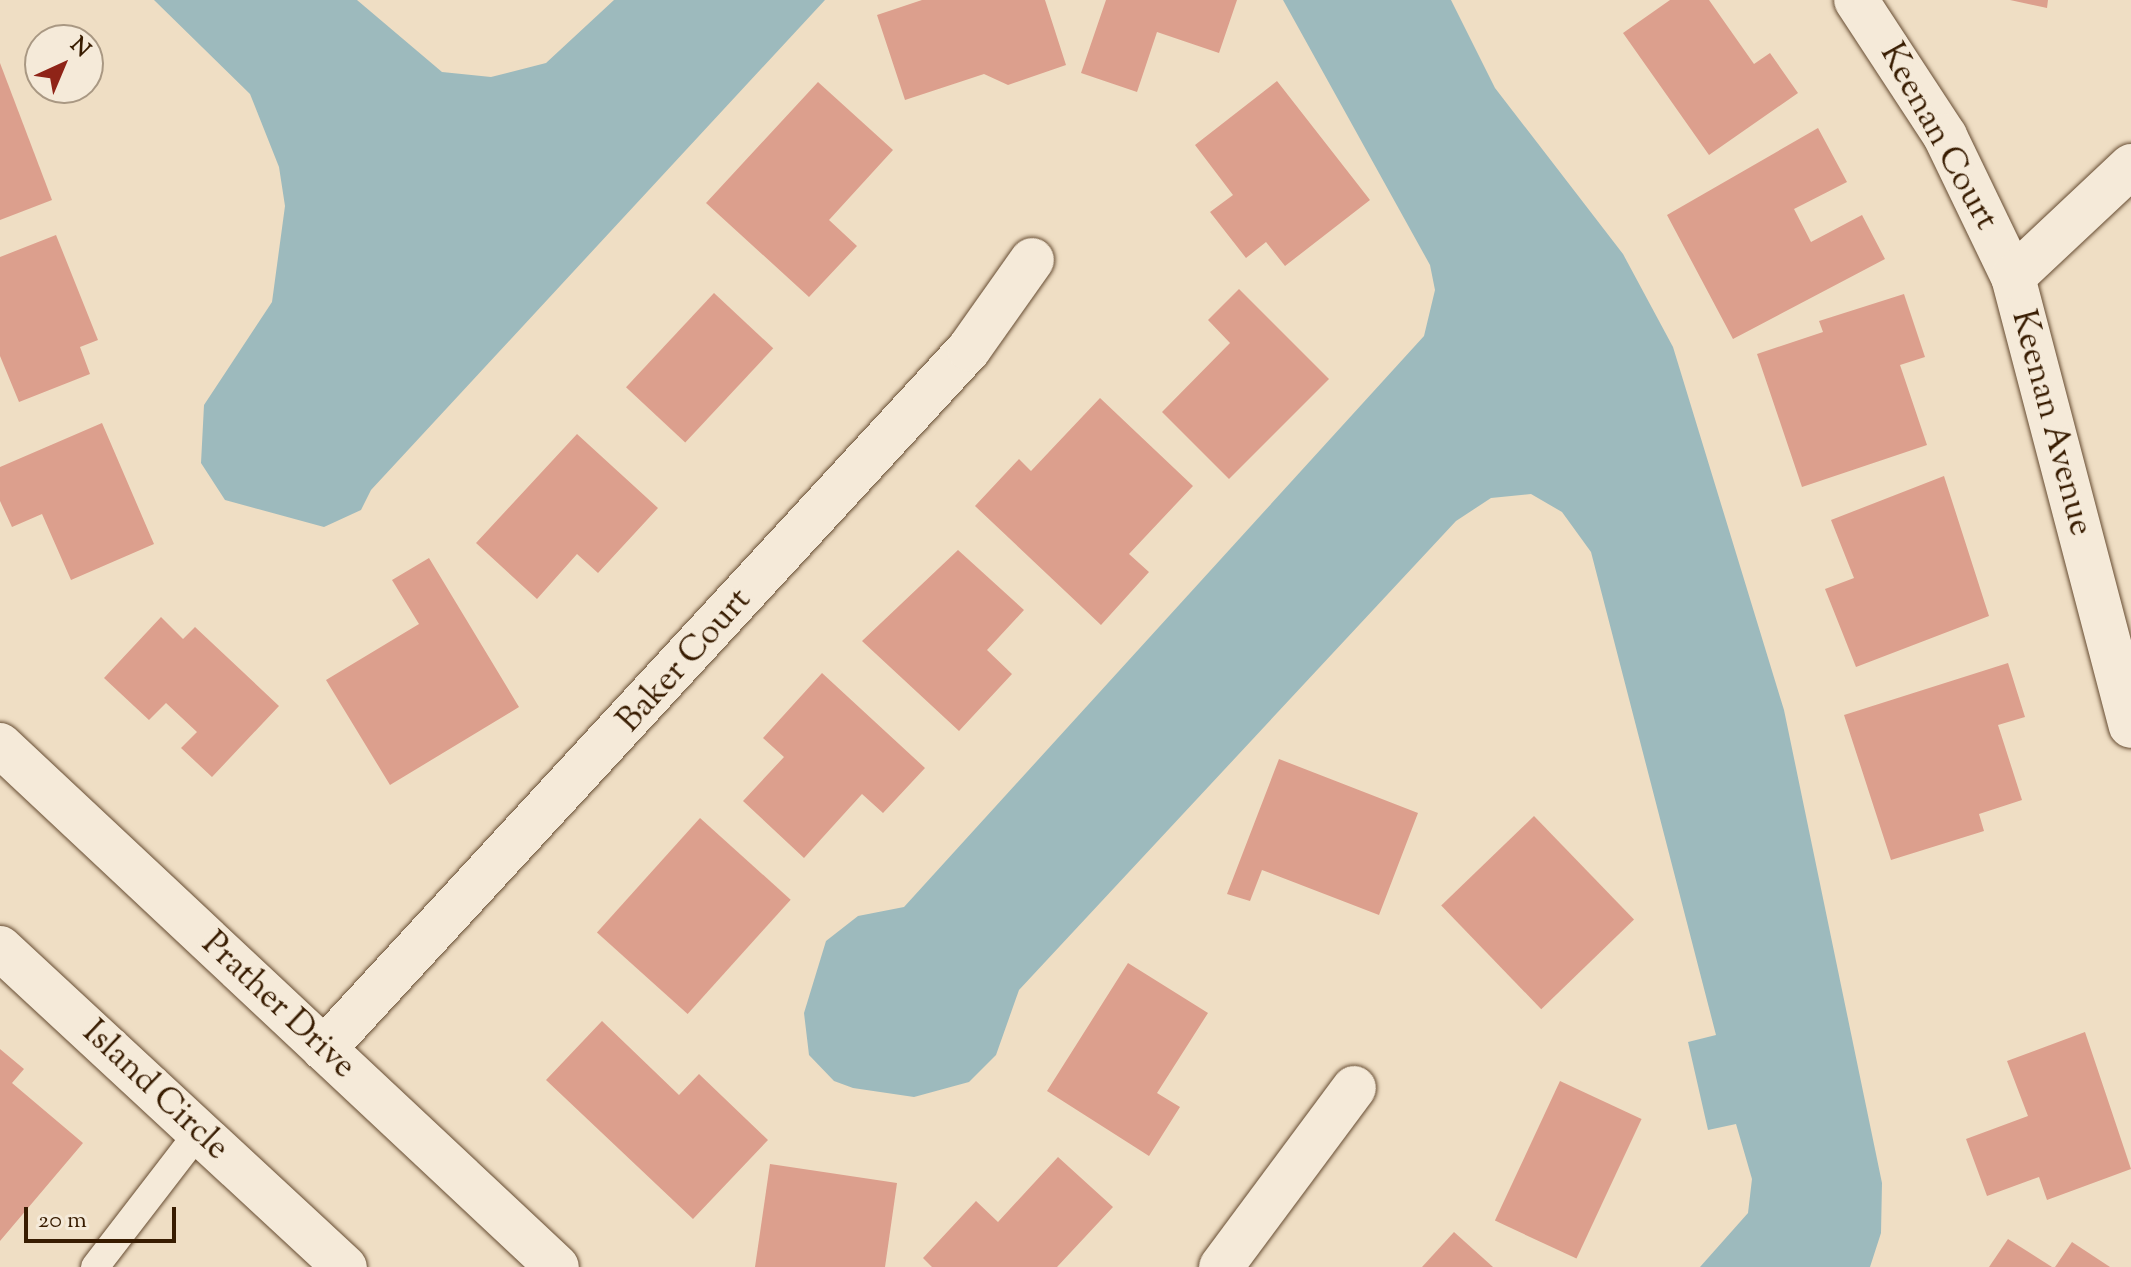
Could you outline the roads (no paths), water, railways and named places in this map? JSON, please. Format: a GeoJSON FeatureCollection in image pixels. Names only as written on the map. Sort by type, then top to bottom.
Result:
{"type":"FeatureCollection","features":[{"type":"Feature","properties":{"kind":"street","name":"Keenan Court"},"geometry":{"type":"LineString","coordinates":[[1856,0],[1945,136],[2013,277]]}},
{"type":"Feature","properties":{"kind":"street","name":"Keenan Avenue"},"geometry":{"type":"LineString","coordinates":[[2131,166],[2013,277],[2131,726]]}},
{"type":"Feature","properties":{"kind":"street","name":"Baker Court"},"geometry":{"type":"LineString","coordinates":[[324,1049],[969,349],[1032,260]]}},
{"type":"Feature","properties":{"kind":"street","name":"Prather Drive"},"geometry":{"type":"LineString","coordinates":[[0,745],[557,1267]]}},
{"type":"Feature","properties":{"kind":"street","name":"Island Circle"},"geometry":{"type":"LineString","coordinates":[[0,948],[345,1267]]}},
{"type":"Feature","properties":{"kind":"street"},"geometry":{"type":"LineString","coordinates":[[1221,1267],[1354,1088]]}},
{"type":"Feature","properties":{"kind":"lane"},"geometry":{"type":"LineString","coordinates":[[95,1267],[199,1132]]}},
{"type":"Feature","properties":{"kind":"water"},"geometry":{"type":"Polygon","coordinates":[[[154,0],[357,0],[442,72],[491,77],[546,63],[614,0],[825,0],[371,490],[361,510],[324,527],[225,500],[201,463],[204,405],[272,302],[285,206],[279,167],[250,94],[154,0]]]}},
{"type":"Feature","properties":{"kind":"water"},"geometry":{"type":"Polygon","coordinates":[[[1283,0],[1451,0],[1495,88],[1623,254],[1673,347],[1784,710],[1882,1183],[1881,1233],[1870,1267],[1700,1267],[1748,1213],[1752,1179],[1736,1124],[1708,1130],[1688,1042],[1716,1035],[1591,552],[1562,512],[1531,494],[1491,498],[1456,521],[1019,990],[996,1055],[969,1082],[914,1097],[853,1088],[834,1081],[809,1055],[804,1013],[826,941],[858,916],[904,907],[1424,336],[1435,290],[1430,265],[1283,0]]]}}]}
